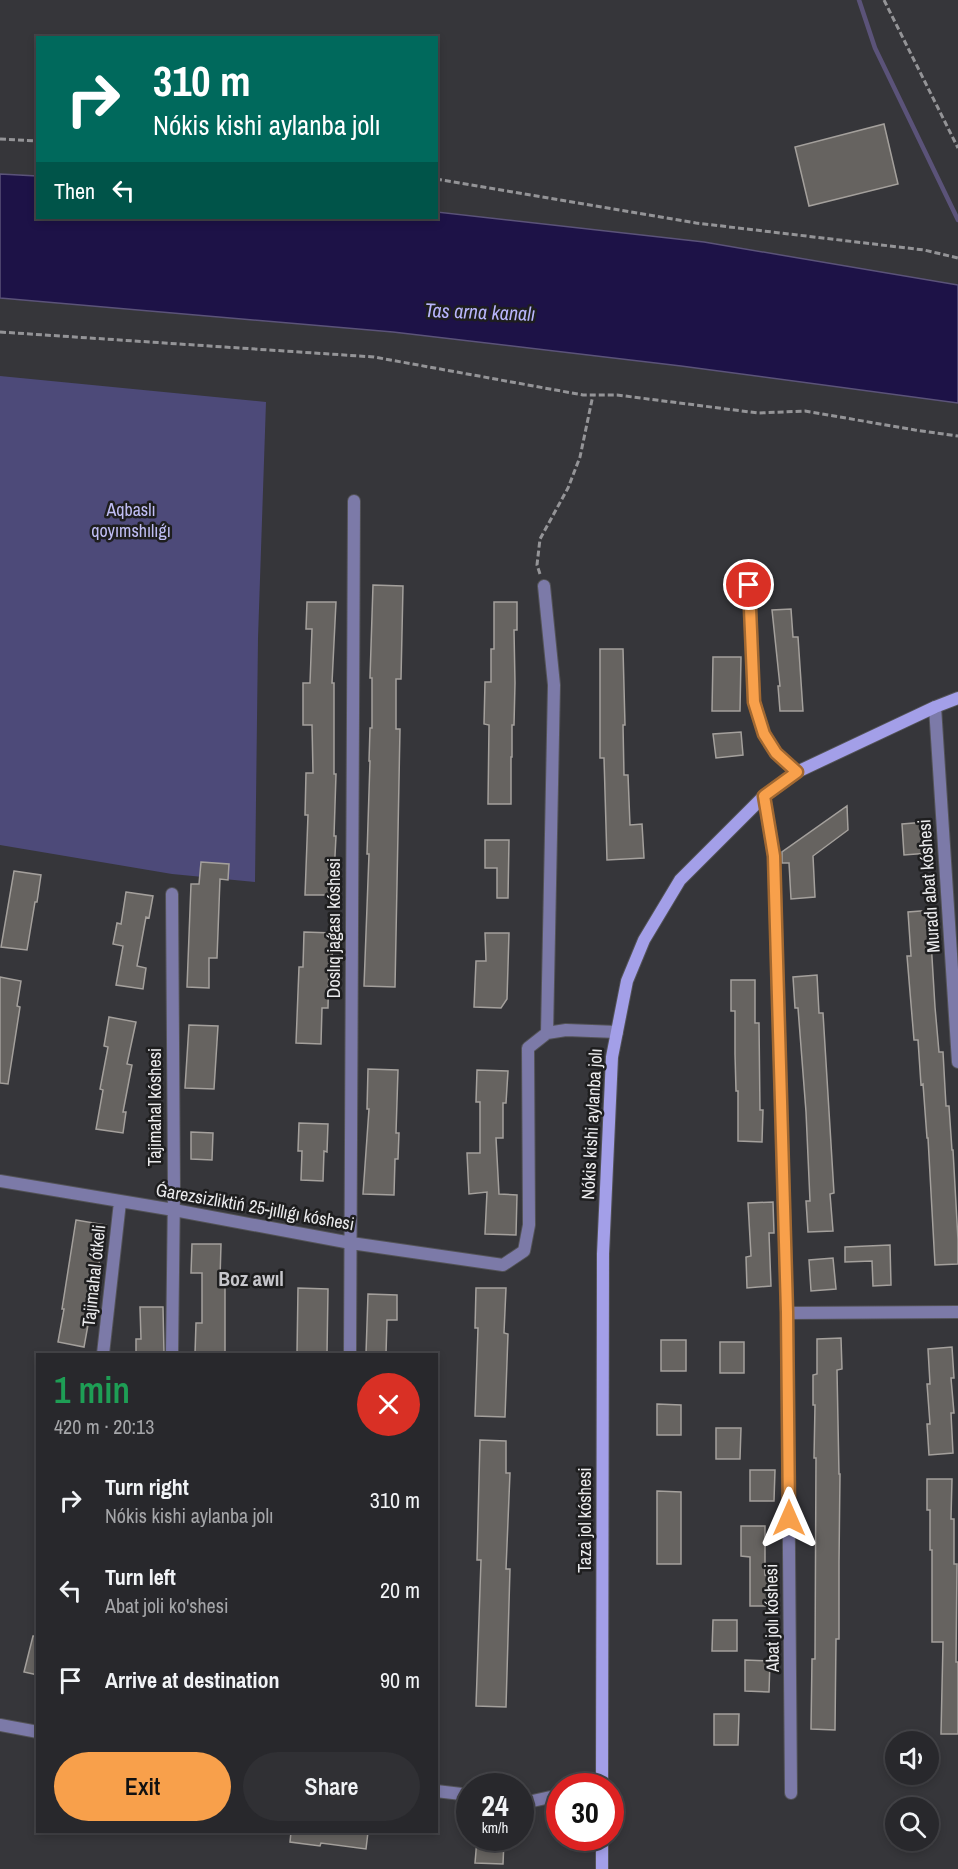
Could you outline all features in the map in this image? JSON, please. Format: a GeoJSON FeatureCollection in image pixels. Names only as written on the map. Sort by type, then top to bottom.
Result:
{"type":"FeatureCollection","features":[{"type":"Feature","properties":{"kind":"main road","name":"Nókis kishi aylanba jolı"},"geometry":{"type":"LineString","coordinates":[[603,1254],[612,1057],[627,981],[644,940],[680,880],[764,796],[797,772],[958,698]]}},
{"type":"Feature","properties":{"kind":"main road","name":"Taza jol kóshesi"},"geometry":{"type":"LineString","coordinates":[[602,1773],[603,1254]]}},
{"type":"Feature","properties":{"kind":"main road"},"geometry":{"type":"LineString","coordinates":[[602,1851],[602,1869]]}},
{"type":"Feature","properties":{"kind":"street","name":"Doslıq jaǵası kóshesi"},"geometry":{"type":"LineString","coordinates":[[350,1353],[354,501]]}},
{"type":"Feature","properties":{"kind":"street"},"geometry":{"type":"LineString","coordinates":[[749,585],[754,702],[764,734],[776,753],[797,772]]}},
{"type":"Feature","properties":{"kind":"street"},"geometry":{"type":"LineString","coordinates":[[544,586],[554,685],[547,1033],[566,1030],[617,1032]]}},
{"type":"Feature","properties":{"kind":"street","name":"Muradı abat kóshesi"},"geometry":{"type":"LineString","coordinates":[[935,707],[958,1062]]}},
{"type":"Feature","properties":{"kind":"street","name":"Abat jolı kóshesi"},"geometry":{"type":"LineString","coordinates":[[764,796],[774,856],[787,1312],[791,1793]]}},
{"type":"Feature","properties":{"kind":"street","name":"Tajimahal kóshesi"},"geometry":{"type":"LineString","coordinates":[[172,894],[174,1210],[172,1353]]}},
{"type":"Feature","properties":{"kind":"street","name":"Ǵarezsizliktiń 25-jıllıǵı kóshesi"},"geometry":{"type":"LineString","coordinates":[[0,1181],[351,1243],[503,1265],[524,1251],[529,1225],[528,1048],[547,1033]]}},
{"type":"Feature","properties":{"kind":"street","name":"Tajimahal ótkeli"},"geometry":{"type":"LineString","coordinates":[[103,1353],[120,1202]]}},
{"type":"Feature","properties":{"kind":"street"},"geometry":{"type":"LineString","coordinates":[[787,1312],[958,1312]]}},
{"type":"Feature","properties":{"kind":"street"},"geometry":{"type":"LineString","coordinates":[[0,1725],[36,1732]]}},
{"type":"Feature","properties":{"kind":"street"},"geometry":{"type":"LineString","coordinates":[[438,1791],[456,1793]]}},
{"type":"Feature","properties":{"kind":"path"},"geometry":{"type":"LineString","coordinates":[[884,0],[958,148]]}},
{"type":"Feature","properties":{"kind":"path"},"geometry":{"type":"LineString","coordinates":[[0,139],[36,141]]}},
{"type":"Feature","properties":{"kind":"path"},"geometry":{"type":"LineString","coordinates":[[438,179],[696,223],[924,250],[958,258]]}},
{"type":"Feature","properties":{"kind":"path"},"geometry":{"type":"LineString","coordinates":[[0,332],[374,357],[583,395],[617,395],[758,414],[805,411],[958,436]]}},
{"type":"Feature","properties":{"kind":"path"},"geometry":{"type":"LineString","coordinates":[[544,586],[537,565],[540,539],[568,488],[579,457],[593,395]]}},
{"type":"Feature","properties":{"kind":"green space","name":"Aqbaslı qoyımshılıǵı"},"geometry":{"type":"Polygon","coordinates":[[[0,376],[266,402],[258,638],[255,882],[172,874],[0,845],[0,376]]]}},
{"type":"Feature","properties":{"kind":"water","name":"Tas arna kanalı"},"geometry":{"type":"Polygon","coordinates":[[[0,174],[36,176],[36,219],[438,219],[438,212],[704,242],[958,285],[958,403],[681,366],[393,332],[0,298],[0,174]]]}},
{"type":"Feature","properties":{"kind":"building"},"geometry":{"type":"Polygon","coordinates":[[[884,124],[898,184],[809,206],[795,147],[884,124]]]}},
{"type":"Feature","properties":{"kind":"building"},"geometry":{"type":"Polygon","coordinates":[[[373,585],[403,586],[401,679],[396,679],[396,729],[400,729],[395,987],[364,986],[369,854],[367,854],[370,728],[372,728],[372,678],[370,678],[373,585]]]}},
{"type":"Feature","properties":{"kind":"building"},"geometry":{"type":"Polygon","coordinates":[[[307,602],[336,602],[332,683],[334,683],[334,774],[336,774],[333,895],[305,895],[308,815],[305,815],[306,773],[313,773],[312,725],[303,725],[303,683],[310,683],[312,629],[306,629],[307,602]]]}},
{"type":"Feature","properties":{"kind":"building"},"geometry":{"type":"Polygon","coordinates":[[[494,602],[517,602],[517,630],[514,630],[515,683],[511,804],[488,804],[489,725],[484,724],[485,682],[491,682],[494,602]]]}},
{"type":"Feature","properties":{"kind":"building"},"geometry":{"type":"Polygon","coordinates":[[[791,609],[793,637],[798,637],[803,711],[780,711],[778,686],[780,686],[772,610],[791,609]]]}},
{"type":"Feature","properties":{"kind":"building"},"geometry":{"type":"Polygon","coordinates":[[[600,649],[623,649],[624,775],[628,775],[630,825],[642,824],[644,858],[607,860],[604,758],[600,758],[600,649]]]}},
{"type":"Feature","properties":{"kind":"building"},"geometry":{"type":"Polygon","coordinates":[[[713,657],[741,657],[740,711],[712,711],[713,657]]]}},
{"type":"Feature","properties":{"kind":"building"},"geometry":{"type":"Polygon","coordinates":[[[741,732],[743,755],[716,758],[713,734],[741,732]]]}},
{"type":"Feature","properties":{"kind":"building"},"geometry":{"type":"Polygon","coordinates":[[[847,806],[848,830],[813,856],[815,897],[791,899],[789,863],[782,863],[782,852],[847,806]]]}},
{"type":"Feature","properties":{"kind":"building"},"geometry":{"type":"Polygon","coordinates":[[[926,822],[929,853],[904,855],[902,824],[926,822]]]}},
{"type":"Feature","properties":{"kind":"building"},"geometry":{"type":"Polygon","coordinates":[[[485,840],[509,840],[508,898],[497,898],[497,868],[485,868],[485,840]]]}},
{"type":"Feature","properties":{"kind":"building"},"geometry":{"type":"Polygon","coordinates":[[[201,862],[229,864],[228,880],[220,879],[217,958],[209,958],[209,988],[187,987],[191,884],[199,884],[201,862]]]}},
{"type":"Feature","properties":{"kind":"building"},"geometry":{"type":"Polygon","coordinates":[[[14,871],[41,875],[27,950],[1,947],[14,871]]]}},
{"type":"Feature","properties":{"kind":"building"},"geometry":{"type":"Polygon","coordinates":[[[126,892],[153,896],[149,918],[146,917],[137,966],[146,968],[143,989],[116,985],[123,946],[113,944],[117,923],[121,924],[126,892]]]}},
{"type":"Feature","properties":{"kind":"building"},"geometry":{"type":"Polygon","coordinates":[[[933,910],[935,941],[931,941],[935,1007],[939,1052],[943,1052],[946,1106],[949,1106],[958,1240],[958,1264],[935,1265],[928,1138],[918,1040],[914,1040],[907,956],[911,956],[908,912],[933,910]]]}},
{"type":"Feature","properties":{"kind":"building"},"geometry":{"type":"Polygon","coordinates":[[[304,932],[333,933],[332,960],[329,960],[328,1008],[322,1008],[321,1044],[296,1043],[299,967],[303,967],[304,932]]]}},
{"type":"Feature","properties":{"kind":"building"},"geometry":{"type":"Polygon","coordinates":[[[485,933],[509,933],[507,999],[501,1008],[474,1007],[476,961],[486,961],[485,933]]]}},
{"type":"Feature","properties":{"kind":"building"},"geometry":{"type":"Polygon","coordinates":[[[817,975],[819,1013],[823,1013],[834,1193],[830,1194],[833,1231],[808,1232],[806,1201],[810,1201],[806,1112],[798,1008],[795,1008],[793,977],[817,975]]]}},
{"type":"Feature","properties":{"kind":"building"},"geometry":{"type":"Polygon","coordinates":[[[0,977],[21,981],[17,1006],[20,1007],[8,1084],[0,1083],[0,977]]]}},
{"type":"Feature","properties":{"kind":"building"},"geometry":{"type":"Polygon","coordinates":[[[731,980],[755,980],[755,1023],[759,1023],[760,1110],[763,1110],[762,1142],[738,1141],[735,1011],[731,1011],[731,980]]]}},
{"type":"Feature","properties":{"kind":"building"},"geometry":{"type":"Polygon","coordinates":[[[109,1017],[136,1022],[127,1064],[132,1065],[123,1112],[126,1112],[123,1133],[96,1129],[103,1090],[100,1089],[108,1047],[104,1046],[109,1017]]]}},
{"type":"Feature","properties":{"kind":"building"},"geometry":{"type":"Polygon","coordinates":[[[189,1025],[218,1026],[214,1089],[185,1088],[189,1025]]]}},
{"type":"Feature","properties":{"kind":"building"},"geometry":{"type":"Polygon","coordinates":[[[368,1069],[398,1070],[396,1133],[399,1133],[398,1159],[395,1159],[394,1195],[363,1194],[369,1109],[367,1109],[368,1069]]]}},
{"type":"Feature","properties":{"kind":"building"},"geometry":{"type":"Polygon","coordinates":[[[477,1070],[508,1071],[506,1103],[503,1103],[503,1138],[496,1138],[499,1194],[517,1195],[516,1235],[485,1234],[487,1192],[469,1194],[467,1153],[480,1153],[480,1102],[476,1102],[477,1070]]]}},
{"type":"Feature","properties":{"kind":"building"},"geometry":{"type":"Polygon","coordinates":[[[299,1123],[328,1124],[323,1181],[301,1180],[302,1151],[298,1151],[299,1123]]]}},
{"type":"Feature","properties":{"kind":"building"},"geometry":{"type":"Polygon","coordinates":[[[191,1132],[213,1133],[212,1160],[191,1159],[191,1132]]]}},
{"type":"Feature","properties":{"kind":"building"},"geometry":{"type":"Polygon","coordinates":[[[773,1202],[774,1233],[769,1233],[771,1286],[747,1288],[746,1257],[751,1256],[748,1203],[773,1202]]]}},
{"type":"Feature","properties":{"kind":"building"},"geometry":{"type":"Polygon","coordinates":[[[76,1220],[106,1225],[84,1347],[58,1342],[76,1220]]]}},
{"type":"Feature","properties":{"kind":"building"},"geometry":{"type":"Polygon","coordinates":[[[192,1244],[221,1244],[220,1279],[225,1279],[225,1353],[195,1353],[196,1323],[202,1323],[202,1273],[191,1273],[192,1244]]]}},
{"type":"Feature","properties":{"kind":"building"},"geometry":{"type":"Polygon","coordinates":[[[890,1245],[891,1285],[873,1286],[872,1261],[845,1262],[845,1247],[890,1245]]]}},
{"type":"Feature","properties":{"kind":"building"},"geometry":{"type":"Polygon","coordinates":[[[833,1258],[836,1289],[811,1291],[809,1260],[833,1258]]]}},
{"type":"Feature","properties":{"kind":"building"},"geometry":{"type":"Polygon","coordinates":[[[298,1288],[328,1289],[327,1353],[297,1353],[298,1288]]]}},
{"type":"Feature","properties":{"kind":"building"},"geometry":{"type":"Polygon","coordinates":[[[476,1288],[506,1288],[504,1333],[508,1334],[505,1417],[475,1416],[478,1328],[475,1328],[476,1288]]]}},
{"type":"Feature","properties":{"kind":"building"},"geometry":{"type":"Polygon","coordinates":[[[368,1294],[397,1295],[397,1320],[387,1320],[386,1353],[366,1353],[368,1294]]]}},
{"type":"Feature","properties":{"kind":"building"},"geometry":{"type":"Polygon","coordinates":[[[140,1307],[163,1307],[164,1353],[136,1353],[136,1339],[141,1339],[140,1307]]]}},
{"type":"Feature","properties":{"kind":"building"},"geometry":{"type":"Polygon","coordinates":[[[841,1338],[842,1369],[837,1370],[840,1474],[839,1639],[836,1639],[835,1730],[811,1729],[812,1659],[815,1659],[816,1458],[814,1458],[813,1375],[817,1374],[817,1339],[841,1338]]]}},
{"type":"Feature","properties":{"kind":"building"},"geometry":{"type":"Polygon","coordinates":[[[661,1340],[686,1340],[686,1371],[661,1371],[661,1340]]]}},
{"type":"Feature","properties":{"kind":"building"},"geometry":{"type":"Polygon","coordinates":[[[720,1342],[744,1342],[744,1373],[720,1373],[720,1342]]]}},
{"type":"Feature","properties":{"kind":"building"},"geometry":{"type":"Polygon","coordinates":[[[952,1347],[953,1453],[929,1455],[928,1349],[952,1347]]]}},
{"type":"Feature","properties":{"kind":"building"},"geometry":{"type":"Polygon","coordinates":[[[657,1404],[681,1405],[681,1435],[657,1435],[657,1404]]]}},
{"type":"Feature","properties":{"kind":"building"},"geometry":{"type":"Polygon","coordinates":[[[716,1428],[741,1428],[740,1459],[716,1459],[716,1428]]]}},
{"type":"Feature","properties":{"kind":"building"},"geometry":{"type":"Polygon","coordinates":[[[480,1440],[506,1441],[506,1473],[510,1473],[506,1569],[510,1569],[506,1707],[476,1706],[481,1560],[477,1560],[480,1440]]]}},
{"type":"Feature","properties":{"kind":"building"},"geometry":{"type":"Polygon","coordinates":[[[750,1470],[775,1470],[774,1501],[750,1501],[750,1470]]]}},
{"type":"Feature","properties":{"kind":"building"},"geometry":{"type":"Polygon","coordinates":[[[927,1479],[952,1479],[951,1519],[954,1519],[954,1564],[957,1564],[958,1734],[941,1734],[943,1642],[932,1642],[932,1550],[930,1550],[930,1510],[927,1510],[927,1479]]]}},
{"type":"Feature","properties":{"kind":"building"},"geometry":{"type":"Polygon","coordinates":[[[657,1491],[681,1492],[681,1564],[657,1564],[657,1491]]]}},
{"type":"Feature","properties":{"kind":"building"},"geometry":{"type":"Polygon","coordinates":[[[741,1526],[765,1526],[765,1575],[775,1575],[774,1606],[750,1606],[750,1557],[741,1556],[741,1526]]]}},
{"type":"Feature","properties":{"kind":"building"},"geometry":{"type":"Polygon","coordinates":[[[713,1620],[737,1620],[737,1651],[712,1651],[713,1620]]]}},
{"type":"Feature","properties":{"kind":"building"},"geometry":{"type":"Polygon","coordinates":[[[33,1636],[36,1636],[36,1675],[24,1672],[33,1636]]]}},
{"type":"Feature","properties":{"kind":"building"},"geometry":{"type":"Polygon","coordinates":[[[745,1660],[770,1661],[769,1692],[745,1691],[745,1660]]]}},
{"type":"Feature","properties":{"kind":"building"},"geometry":{"type":"Polygon","coordinates":[[[714,1714],[739,1714],[738,1745],[714,1745],[714,1714]]]}},
{"type":"Feature","properties":{"kind":"building"},"geometry":{"type":"Polygon","coordinates":[[[291,1833],[368,1833],[366,1849],[321,1843],[320,1846],[290,1842],[291,1833]]]}},
{"type":"Feature","properties":{"kind":"building"},"geometry":{"type":"Polygon","coordinates":[[[476,1851],[504,1851],[503,1864],[475,1863],[476,1851]]]}},
{"type":"Feature","properties":{"kind":"waterway"},"geometry":{"type":"LineString","coordinates":[[859,0],[875,48],[958,220]]}},
{"type":"Feature","properties":{"kind":"district","name":"Boz awıl"},"geometry":{"type":"Point","coordinates":[251,1279]}},
{"type":"Feature","properties":{"kind":"route"},"geometry":{"type":"LineString","coordinates":[[749,585],[754,702],[764,734],[776,753],[797,772],[764,796],[774,856],[787,1312],[789,1518]]}}]}
